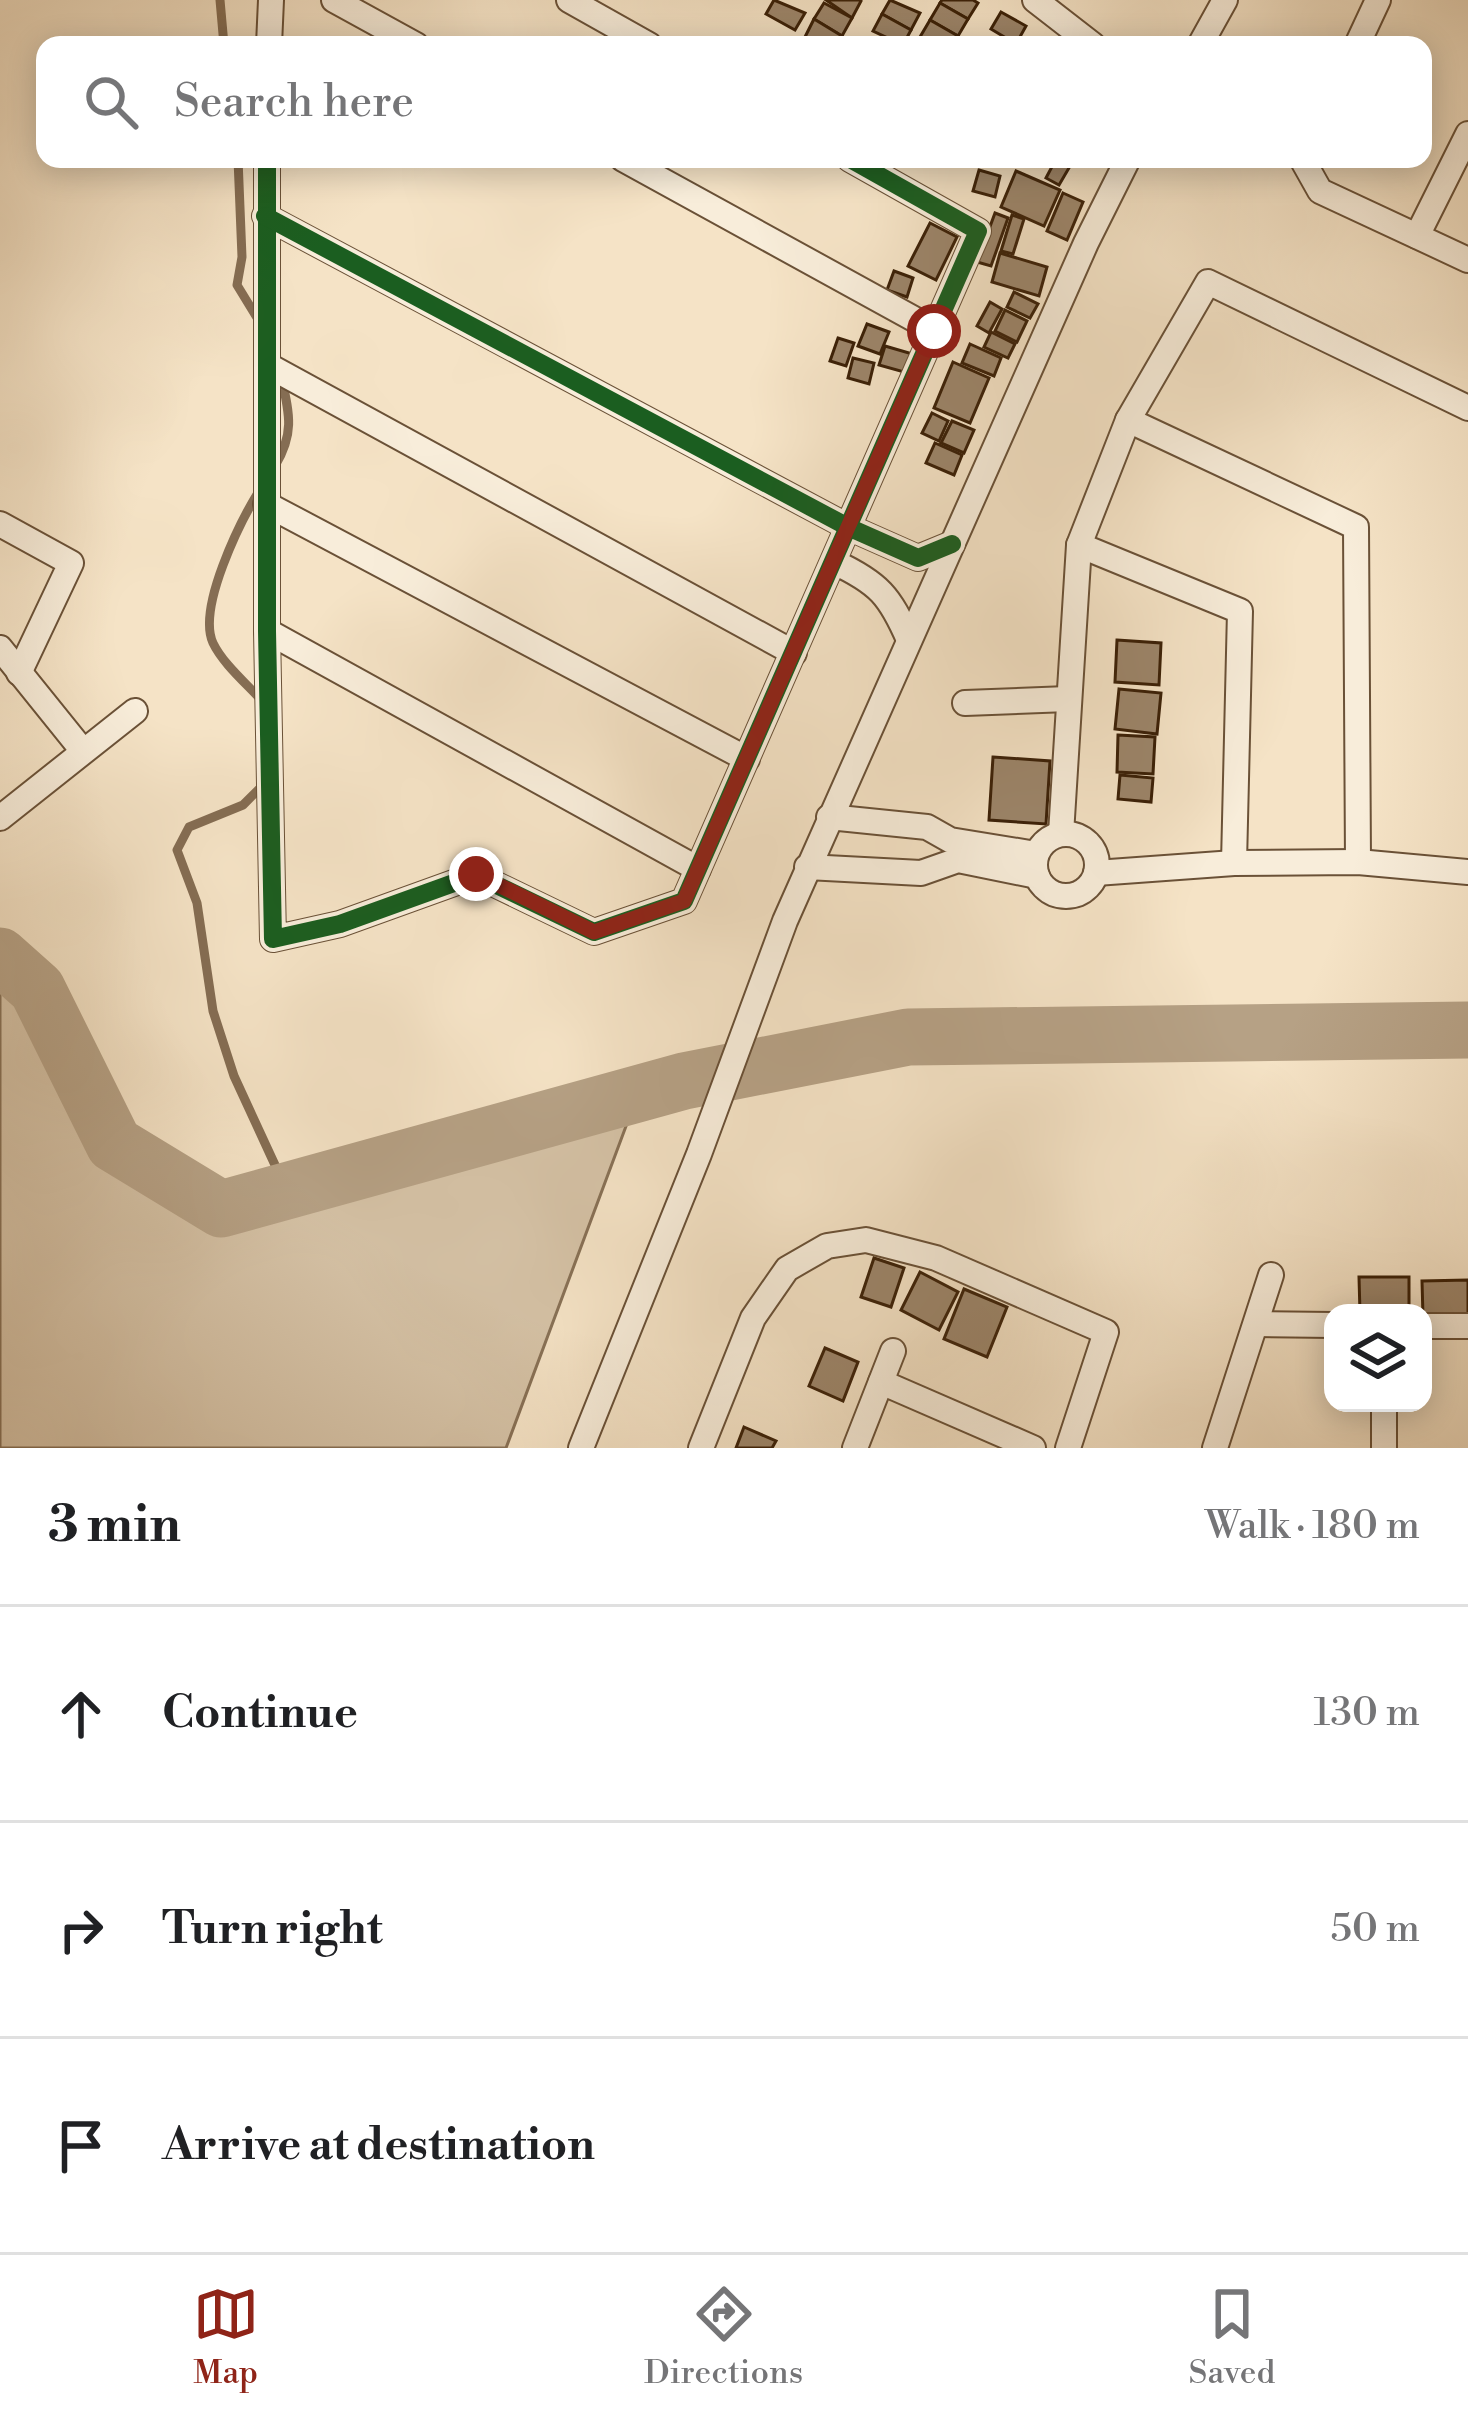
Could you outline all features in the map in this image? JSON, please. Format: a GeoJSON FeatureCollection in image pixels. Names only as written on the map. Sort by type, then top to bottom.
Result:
{"type":"FeatureCollection","features":[{"type":"Feature","properties":{"kind":"street"},"geometry":{"type":"LineString","coordinates":[[269,36],[271,0]]}},
{"type":"Feature","properties":{"kind":"street"},"geometry":{"type":"LineString","coordinates":[[334,0],[400,36]]}},
{"type":"Feature","properties":{"kind":"street"},"geometry":{"type":"LineString","coordinates":[[569,0],[633,36]]}},
{"type":"Feature","properties":{"kind":"street"},"geometry":{"type":"LineString","coordinates":[[1035,0],[1081,36]]}},
{"type":"Feature","properties":{"kind":"street"},"geometry":{"type":"LineString","coordinates":[[1205,36],[1225,0]]}},
{"type":"Feature","properties":{"kind":"street"},"geometry":{"type":"LineString","coordinates":[[1361,36],[1378,0]]}},
{"type":"Feature","properties":{"kind":"street"},"geometry":{"type":"LineString","coordinates":[[1417,236],[1468,134]]}},
{"type":"Feature","properties":{"kind":"street"},"geometry":{"type":"LineString","coordinates":[[267,168],[273,939],[340,924],[476,874],[594,932],[684,901],[978,231],[866,168]]}},
{"type":"Feature","properties":{"kind":"street"},"geometry":{"type":"LineString","coordinates":[[639,168],[934,331]]}},
{"type":"Feature","properties":{"kind":"street"},"geometry":{"type":"LineString","coordinates":[[581,1448],[700,1154],[807,867],[1124,168]]}},
{"type":"Feature","properties":{"kind":"street"},"geometry":{"type":"LineString","coordinates":[[1307,168],[1320,191],[1468,260]]}},
{"type":"Feature","properties":{"kind":"street"},"geometry":{"type":"LineString","coordinates":[[265,216],[848,527],[917,558],[952,544]]}},
{"type":"Feature","properties":{"kind":"street"},"geometry":{"type":"LineString","coordinates":[[1061,834],[1078,544],[1128,420],[1208,282],[1468,408]]}},
{"type":"Feature","properties":{"kind":"street"},"geometry":{"type":"LineString","coordinates":[[268,365],[794,653]]}},
{"type":"Feature","properties":{"kind":"street"},"geometry":{"type":"LineString","coordinates":[[1128,420],[1356,527],[1358,862]]}},
{"type":"Feature","properties":{"kind":"street"},"geometry":{"type":"LineString","coordinates":[[266,504],[747,759]]}},
{"type":"Feature","properties":{"kind":"street"},"geometry":{"type":"LineString","coordinates":[[0,524],[70,563],[19,673]]}},
{"type":"Feature","properties":{"kind":"street"},"geometry":{"type":"LineString","coordinates":[[1078,544],[1240,611],[1234,862]]}},
{"type":"Feature","properties":{"kind":"street"},"geometry":{"type":"LineString","coordinates":[[834,562],[861,574],[890,598],[909,640]]}},
{"type":"Feature","properties":{"kind":"street"},"geometry":{"type":"LineString","coordinates":[[267,632],[698,869]]}},
{"type":"Feature","properties":{"kind":"street"},"geometry":{"type":"LineString","coordinates":[[0,648],[82,751]]}},
{"type":"Feature","properties":{"kind":"street"},"geometry":{"type":"LineString","coordinates":[[965,703],[1068,699]]}},
{"type":"Feature","properties":{"kind":"street"},"geometry":{"type":"LineString","coordinates":[[0,818],[135,711]]}},
{"type":"Feature","properties":{"kind":"street"},"geometry":{"type":"LineString","coordinates":[[829,818],[927,827],[950,840],[1036,865],[1054,893],[1066,896],[1090,885],[1097,861],[1085,840],[1061,834],[1050,837],[1036,865]]}},
{"type":"Feature","properties":{"kind":"street"},"geometry":{"type":"LineString","coordinates":[[807,867],[921,873],[958,860],[1036,865]]}},
{"type":"Feature","properties":{"kind":"street"},"geometry":{"type":"LineString","coordinates":[[1096,873],[1234,862],[1358,862],[1468,872]]}},
{"type":"Feature","properties":{"kind":"street"},"geometry":{"type":"LineString","coordinates":[[701,1448],[753,1318],[787,1269],[827,1246],[866,1240],[936,1258],[1106,1332],[1068,1448]]}},
{"type":"Feature","properties":{"kind":"street"},"geometry":{"type":"LineString","coordinates":[[1215,1448],[1271,1275]]}},
{"type":"Feature","properties":{"kind":"street"},"geometry":{"type":"LineString","coordinates":[[1256,1324],[1324,1324]]}},
{"type":"Feature","properties":{"kind":"street"},"geometry":{"type":"LineString","coordinates":[[1432,1325],[1468,1326]]}},
{"type":"Feature","properties":{"kind":"street"},"geometry":{"type":"LineString","coordinates":[[855,1448],[893,1351]]}},
{"type":"Feature","properties":{"kind":"street"},"geometry":{"type":"LineString","coordinates":[[881,1382],[1033,1448]]}},
{"type":"Feature","properties":{"kind":"street"},"geometry":{"type":"LineString","coordinates":[[1384,1412],[1384,1448]]}},
{"type":"Feature","properties":{"kind":"shaded area"},"geometry":{"type":"Polygon","coordinates":[[[0,955],[37,989],[114,1144],[221,1209],[638,1094],[506,1448],[0,1448],[0,955]]]}},
{"type":"Feature","properties":{"kind":"building"},"geometry":{"type":"Polygon","coordinates":[[[774,0],[805,13],[795,30],[766,14],[774,0]]]}},
{"type":"Feature","properties":{"kind":"building"},"geometry":{"type":"Polygon","coordinates":[[[826,0],[860,0],[861,1],[852,18],[826,0]]]}},
{"type":"Feature","properties":{"kind":"building"},"geometry":{"type":"Polygon","coordinates":[[[890,0],[920,13],[911,30],[882,14],[890,0]]]}},
{"type":"Feature","properties":{"kind":"building"},"geometry":{"type":"Polygon","coordinates":[[[824,3],[852,18],[842,36],[814,19],[824,3]]]}},
{"type":"Feature","properties":{"kind":"building"},"geometry":{"type":"Polygon","coordinates":[[[940,3],[978,3],[968,19],[940,3]]]}},
{"type":"Feature","properties":{"kind":"building"},"geometry":{"type":"Polygon","coordinates":[[[940,3],[968,19],[958,36],[930,20],[940,3]]]}},
{"type":"Feature","properties":{"kind":"building"},"geometry":{"type":"Polygon","coordinates":[[[1001,12],[1026,26],[1020,36],[1003,36],[991,29],[1001,12]]]}},
{"type":"Feature","properties":{"kind":"building"},"geometry":{"type":"Polygon","coordinates":[[[882,14],[911,30],[908,36],[873,31],[882,14]]]}},
{"type":"Feature","properties":{"kind":"building"},"geometry":{"type":"Polygon","coordinates":[[[814,19],[842,36],[806,36],[814,19]]]}},
{"type":"Feature","properties":{"kind":"building"},"geometry":{"type":"Polygon","coordinates":[[[930,20],[958,36],[921,36],[930,20]]]}},
{"type":"Feature","properties":{"kind":"building"},"geometry":{"type":"Polygon","coordinates":[[[1051,168],[1069,168],[1059,185],[1046,178],[1051,168]]]}},
{"type":"Feature","properties":{"kind":"building"},"geometry":{"type":"Polygon","coordinates":[[[979,170],[1000,176],[995,197],[973,191],[979,170]]]}},
{"type":"Feature","properties":{"kind":"building"},"geometry":{"type":"Polygon","coordinates":[[[1016,171],[1060,190],[1044,226],[1001,207],[1016,171]]]}},
{"type":"Feature","properties":{"kind":"building"},"geometry":{"type":"Polygon","coordinates":[[[1063,193],[1083,202],[1067,240],[1047,231],[1063,193]]]}},
{"type":"Feature","properties":{"kind":"building"},"geometry":{"type":"Polygon","coordinates":[[[995,213],[1008,218],[991,266],[977,262],[995,213]]]}},
{"type":"Feature","properties":{"kind":"building"},"geometry":{"type":"Polygon","coordinates":[[[1012,215],[1024,219],[1013,254],[1001,251],[1012,215]]]}},
{"type":"Feature","properties":{"kind":"building"},"geometry":{"type":"Polygon","coordinates":[[[930,223],[957,237],[936,280],[908,266],[930,223]]]}},
{"type":"Feature","properties":{"kind":"building"},"geometry":{"type":"Polygon","coordinates":[[[1000,253],[1047,267],[1039,296],[992,282],[1000,253]]]}},
{"type":"Feature","properties":{"kind":"building"},"geometry":{"type":"Polygon","coordinates":[[[894,271],[913,278],[907,297],[887,290],[894,271]]]}},
{"type":"Feature","properties":{"kind":"building"},"geometry":{"type":"Polygon","coordinates":[[[1014,292],[1038,304],[1030,318],[1007,307],[1014,292]]]}},
{"type":"Feature","properties":{"kind":"building"},"geometry":{"type":"Polygon","coordinates":[[[990,302],[1002,309],[989,333],[977,326],[990,302]]]}},
{"type":"Feature","properties":{"kind":"building"},"geometry":{"type":"Polygon","coordinates":[[[1005,310],[1027,321],[1017,342],[995,331],[1005,310]]]}},
{"type":"Feature","properties":{"kind":"building"},"geometry":{"type":"Polygon","coordinates":[[[867,324],[889,332],[880,354],[858,346],[867,324]]]}},
{"type":"Feature","properties":{"kind":"building"},"geometry":{"type":"Polygon","coordinates":[[[991,332],[1015,344],[1008,358],[984,347],[991,332]]]}},
{"type":"Feature","properties":{"kind":"building"},"geometry":{"type":"Polygon","coordinates":[[[838,338],[854,343],[846,366],[830,361],[838,338]]]}},
{"type":"Feature","properties":{"kind":"building"},"geometry":{"type":"Polygon","coordinates":[[[970,344],[1001,358],[994,376],[962,363],[970,344]]]}},
{"type":"Feature","properties":{"kind":"building"},"geometry":{"type":"Polygon","coordinates":[[[885,346],[916,355],[911,374],[879,365],[885,346]]]}},
{"type":"Feature","properties":{"kind":"building"},"geometry":{"type":"Polygon","coordinates":[[[853,358],[874,363],[869,384],[848,378],[853,358]]]}},
{"type":"Feature","properties":{"kind":"building"},"geometry":{"type":"Polygon","coordinates":[[[953,362],[989,378],[970,423],[934,408],[953,362]]]}},
{"type":"Feature","properties":{"kind":"building"},"geometry":{"type":"Polygon","coordinates":[[[932,413],[948,421],[939,441],[922,433],[932,413]]]}},
{"type":"Feature","properties":{"kind":"building"},"geometry":{"type":"Polygon","coordinates":[[[952,421],[974,430],[964,453],[941,443],[952,421]]]}},
{"type":"Feature","properties":{"kind":"building"},"geometry":{"type":"Polygon","coordinates":[[[935,443],[962,455],[954,475],[926,463],[935,443]]]}},
{"type":"Feature","properties":{"kind":"building"},"geometry":{"type":"Polygon","coordinates":[[[1117,640],[1161,643],[1159,685],[1115,682],[1117,640]]]}},
{"type":"Feature","properties":{"kind":"building"},"geometry":{"type":"Polygon","coordinates":[[[1119,689],[1161,693],[1157,734],[1115,729],[1119,689]]]}},
{"type":"Feature","properties":{"kind":"building"},"geometry":{"type":"Polygon","coordinates":[[[1118,735],[1155,737],[1153,774],[1117,772],[1118,735]]]}},
{"type":"Feature","properties":{"kind":"building"},"geometry":{"type":"Polygon","coordinates":[[[993,757],[1050,761],[1046,824],[989,820],[993,757]]]}},
{"type":"Feature","properties":{"kind":"building"},"geometry":{"type":"Polygon","coordinates":[[[1120,775],[1153,778],[1151,802],[1118,799],[1120,775]]]}},
{"type":"Feature","properties":{"kind":"building"},"geometry":{"type":"Polygon","coordinates":[[[874,1258],[904,1268],[891,1307],[861,1297],[874,1258]]]}},
{"type":"Feature","properties":{"kind":"building"},"geometry":{"type":"Polygon","coordinates":[[[920,1272],[958,1292],[939,1330],[901,1310],[920,1272]]]}},
{"type":"Feature","properties":{"kind":"building"},"geometry":{"type":"Polygon","coordinates":[[[1359,1277],[1409,1277],[1409,1304],[1360,1304],[1359,1277]]]}},
{"type":"Feature","properties":{"kind":"building"},"geometry":{"type":"Polygon","coordinates":[[[1468,1280],[1468,1316],[1432,1317],[1432,1304],[1423,1304],[1422,1281],[1468,1280]]]}},
{"type":"Feature","properties":{"kind":"building"},"geometry":{"type":"Polygon","coordinates":[[[964,1289],[1007,1307],[987,1357],[944,1339],[964,1289]]]}},
{"type":"Feature","properties":{"kind":"building"},"geometry":{"type":"Polygon","coordinates":[[[825,1348],[858,1362],[843,1401],[809,1386],[825,1348]]]}},
{"type":"Feature","properties":{"kind":"building"},"geometry":{"type":"Polygon","coordinates":[[[744,1427],[776,1441],[772,1448],[736,1448],[744,1427]]]}},
{"type":"Feature","properties":{"kind":"waterway"},"geometry":{"type":"LineString","coordinates":[[220,0],[223,36]]}},
{"type":"Feature","properties":{"kind":"waterway"},"geometry":{"type":"LineString","coordinates":[[238,168],[242,257],[237,285],[259,321]]}},
{"type":"Feature","properties":{"kind":"waterway"},"geometry":{"type":"LineString","coordinates":[[275,466],[289,424],[282,380]]}},
{"type":"Feature","properties":{"kind":"waterway"},"geometry":{"type":"LineString","coordinates":[[259,491],[223,565],[210,628],[223,659],[263,702]]}},
{"type":"Feature","properties":{"kind":"waterway"},"geometry":{"type":"LineString","coordinates":[[266,782],[243,805],[189,827],[177,850],[197,903],[213,1011],[234,1076],[287,1191]]}},
{"type":"Feature","properties":{"kind":"waterway"},"geometry":{"type":"LineString","coordinates":[[0,956],[37,989],[114,1144],[221,1209],[684,1081],[908,1037],[1468,1030]]}},
{"type":"Feature","properties":{"kind":"cycle path"},"geometry":{"type":"LineString","coordinates":[[267,168],[267,631],[273,939],[340,924],[476,875],[594,932],[684,901],[848,527],[918,558],[952,544]]}},
{"type":"Feature","properties":{"kind":"cycle path"},"geometry":{"type":"LineString","coordinates":[[265,216],[848,527],[978,231],[866,168]]}},
{"type":"Feature","properties":{"kind":"route"},"geometry":{"type":"LineString","coordinates":[[476,874],[594,932],[684,901],[934,331]]}}]}
